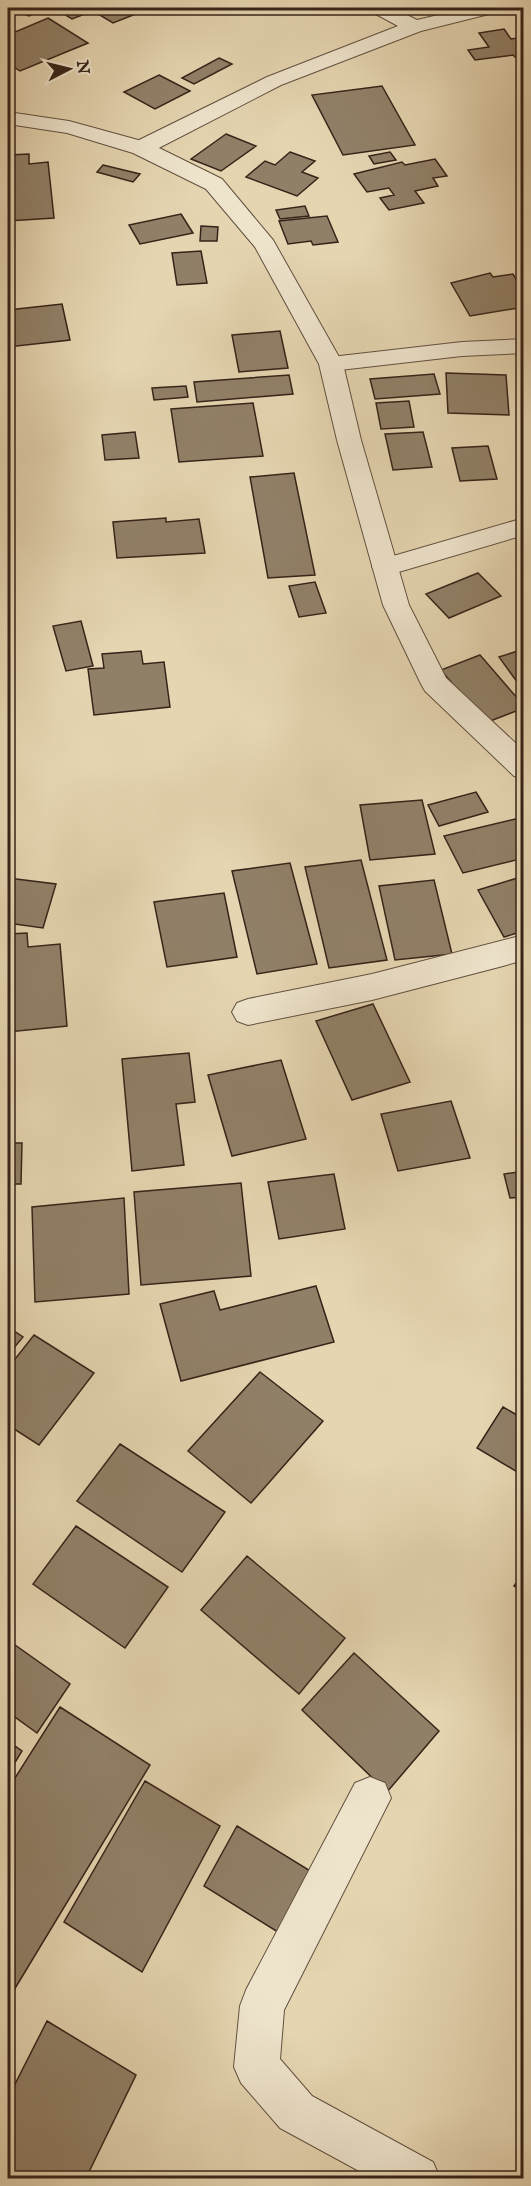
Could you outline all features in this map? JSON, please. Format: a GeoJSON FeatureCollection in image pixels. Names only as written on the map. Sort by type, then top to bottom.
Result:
{"type":"FeatureCollection","features":[{"type":"Feature","properties":{"kind":"street"},"geometry":{"type":"LineString","coordinates":[[379,8],[414,27]]}},
{"type":"Feature","properties":{"kind":"street"},"geometry":{"type":"LineString","coordinates":[[141,148],[274,81],[414,27],[490,8]]}},
{"type":"Feature","properties":{"kind":"street"},"geometry":{"type":"LineString","coordinates":[[8,118],[69,127],[141,148],[214,184],[265,244],[331,364],[349,440],[396,605],[435,684],[519,766]]}},
{"type":"Feature","properties":{"kind":"street"},"geometry":{"type":"LineString","coordinates":[[331,364],[462,349],[524,346]]}},
{"type":"Feature","properties":{"kind":"street"},"geometry":{"type":"LineString","coordinates":[[385,567],[524,526]]}},
{"type":"Feature","properties":{"kind":"street"},"geometry":{"type":"LineString","coordinates":[[248,1012],[372,987],[503,954],[524,946]]}},
{"type":"Feature","properties":{"kind":"street"},"geometry":{"type":"LineString","coordinates":[[370,1798],[262,2006],[257,2067],[296,2112],[417,2178]]}},
{"type":"Feature","properties":{"kind":"building"},"geometry":{"type":"Polygon","coordinates":[[[10,8],[45,8],[29,16],[10,8]]]}},
{"type":"Feature","properties":{"kind":"building"},"geometry":{"type":"Polygon","coordinates":[[[54,8],[87,8],[93,11],[72,19],[54,8]]]}},
{"type":"Feature","properties":{"kind":"building"},"geometry":{"type":"Polygon","coordinates":[[[102,8],[151,8],[113,23],[93,11],[102,8]]]}},
{"type":"Feature","properties":{"kind":"building"},"geometry":{"type":"Polygon","coordinates":[[[48,18],[88,43],[20,71],[8,63],[8,35],[48,18]]]}},
{"type":"Feature","properties":{"kind":"building"},"geometry":{"type":"Polygon","coordinates":[[[504,29],[511,39],[524,37],[524,56],[515,57],[513,55],[475,60],[468,50],[489,47],[479,33],[504,29]]]}},
{"type":"Feature","properties":{"kind":"building"},"geometry":{"type":"Polygon","coordinates":[[[219,58],[232,64],[194,84],[182,78],[219,58]]]}},
{"type":"Feature","properties":{"kind":"building"},"geometry":{"type":"Polygon","coordinates":[[[159,75],[190,91],[155,109],[124,92],[159,75]]]}},
{"type":"Feature","properties":{"kind":"building"},"geometry":{"type":"Polygon","coordinates":[[[382,86],[415,145],[343,155],[312,95],[382,86]]]}},
{"type":"Feature","properties":{"kind":"building"},"geometry":{"type":"Polygon","coordinates":[[[226,134],[256,146],[221,171],[191,159],[226,134]]]}},
{"type":"Feature","properties":{"kind":"building"},"geometry":{"type":"Polygon","coordinates":[[[290,152],[315,161],[302,172],[318,178],[297,196],[246,177],[265,161],[275,165],[290,152]]]}},
{"type":"Feature","properties":{"kind":"building"},"geometry":{"type":"Polygon","coordinates":[[[390,152],[396,160],[374,164],[369,156],[390,152]]]}},
{"type":"Feature","properties":{"kind":"building"},"geometry":{"type":"Polygon","coordinates":[[[29,154],[29,164],[48,162],[54,218],[8,221],[8,155],[29,154]]]}},
{"type":"Feature","properties":{"kind":"building"},"geometry":{"type":"Polygon","coordinates":[[[435,159],[447,176],[433,178],[438,186],[415,191],[424,203],[389,210],[380,198],[394,195],[389,188],[367,192],[354,174],[402,162],[405,165],[435,159]]]}},
{"type":"Feature","properties":{"kind":"building"},"geometry":{"type":"Polygon","coordinates":[[[103,165],[140,174],[133,182],[97,172],[103,165]]]}},
{"type":"Feature","properties":{"kind":"building"},"geometry":{"type":"Polygon","coordinates":[[[305,206],[309,216],[280,219],[276,210],[305,206]]]}},
{"type":"Feature","properties":{"kind":"building"},"geometry":{"type":"Polygon","coordinates":[[[181,214],[193,233],[140,244],[129,225],[181,214]]]}},
{"type":"Feature","properties":{"kind":"building"},"geometry":{"type":"Polygon","coordinates":[[[327,216],[338,242],[313,245],[311,241],[288,244],[279,221],[327,216]]]}},
{"type":"Feature","properties":{"kind":"building"},"geometry":{"type":"Polygon","coordinates":[[[201,226],[218,227],[217,241],[200,241],[201,226]]]}},
{"type":"Feature","properties":{"kind":"building"},"geometry":{"type":"Polygon","coordinates":[[[201,251],[207,283],[177,285],[172,253],[201,251]]]}},
{"type":"Feature","properties":{"kind":"building"},"geometry":{"type":"Polygon","coordinates":[[[490,273],[493,277],[513,274],[519,284],[524,284],[524,307],[470,316],[451,283],[490,273]]]}},
{"type":"Feature","properties":{"kind":"building"},"geometry":{"type":"Polygon","coordinates":[[[62,304],[70,340],[8,347],[8,310],[62,304]]]}},
{"type":"Feature","properties":{"kind":"building"},"geometry":{"type":"Polygon","coordinates":[[[280,331],[288,368],[239,372],[232,335],[280,331]]]}},
{"type":"Feature","properties":{"kind":"building"},"geometry":{"type":"Polygon","coordinates":[[[446,373],[506,375],[509,415],[448,413],[446,373]]]}},
{"type":"Feature","properties":{"kind":"building"},"geometry":{"type":"Polygon","coordinates":[[[434,374],[440,394],[375,399],[370,379],[434,374]]]}},
{"type":"Feature","properties":{"kind":"building"},"geometry":{"type":"Polygon","coordinates":[[[289,375],[293,394],[197,402],[194,382],[289,375]]]}},
{"type":"Feature","properties":{"kind":"building"},"geometry":{"type":"Polygon","coordinates":[[[186,386],[188,397],[154,400],[152,388],[186,386]]]}},
{"type":"Feature","properties":{"kind":"building"},"geometry":{"type":"Polygon","coordinates":[[[409,401],[414,427],[381,429],[376,403],[409,401]]]}},
{"type":"Feature","properties":{"kind":"building"},"geometry":{"type":"Polygon","coordinates":[[[253,403],[263,456],[179,462],[171,409],[253,403]]]}},
{"type":"Feature","properties":{"kind":"building"},"geometry":{"type":"Polygon","coordinates":[[[135,432],[139,458],[105,460],[102,435],[135,432]]]}},
{"type":"Feature","properties":{"kind":"building"},"geometry":{"type":"Polygon","coordinates":[[[423,432],[432,467],[393,470],[385,434],[423,432]]]}},
{"type":"Feature","properties":{"kind":"building"},"geometry":{"type":"Polygon","coordinates":[[[488,446],[497,479],[460,481],[452,448],[488,446]]]}},
{"type":"Feature","properties":{"kind":"building"},"geometry":{"type":"Polygon","coordinates":[[[294,473],[315,575],[268,578],[250,477],[294,473]]]}},
{"type":"Feature","properties":{"kind":"building"},"geometry":{"type":"Polygon","coordinates":[[[166,518],[166,522],[199,519],[205,553],[117,558],[113,522],[166,518]]]}},
{"type":"Feature","properties":{"kind":"building"},"geometry":{"type":"Polygon","coordinates":[[[478,573],[501,596],[449,618],[426,594],[478,573]]]}},
{"type":"Feature","properties":{"kind":"building"},"geometry":{"type":"Polygon","coordinates":[[[315,582],[326,613],[299,617],[289,586],[315,582]]]}},
{"type":"Feature","properties":{"kind":"building"},"geometry":{"type":"Polygon","coordinates":[[[81,621],[93,666],[66,671],[53,626],[81,621]]]}},
{"type":"Feature","properties":{"kind":"building"},"geometry":{"type":"Polygon","coordinates":[[[524,649],[524,690],[523,690],[499,657],[524,649]]]}},
{"type":"Feature","properties":{"kind":"building"},"geometry":{"type":"Polygon","coordinates":[[[141,651],[143,664],[164,662],[170,707],[94,715],[88,669],[104,668],[102,654],[141,651]]]}},
{"type":"Feature","properties":{"kind":"building"},"geometry":{"type":"Polygon","coordinates":[[[480,655],[524,708],[485,723],[441,670],[480,655]]]}},
{"type":"Feature","properties":{"kind":"building"},"geometry":{"type":"Polygon","coordinates":[[[476,792],[488,812],[439,826],[428,805],[476,792]]]}},
{"type":"Feature","properties":{"kind":"building"},"geometry":{"type":"Polygon","coordinates":[[[422,800],[435,854],[370,860],[360,805],[422,800]]]}},
{"type":"Feature","properties":{"kind":"building"},"geometry":{"type":"Polygon","coordinates":[[[524,817],[524,858],[463,873],[444,836],[524,817]]]}},
{"type":"Feature","properties":{"kind":"building"},"geometry":{"type":"Polygon","coordinates":[[[361,860],[387,960],[329,968],[305,867],[361,860]]]}},
{"type":"Feature","properties":{"kind":"building"},"geometry":{"type":"Polygon","coordinates":[[[290,863],[317,964],[257,974],[232,871],[290,863]]]}},
{"type":"Feature","properties":{"kind":"building"},"geometry":{"type":"Polygon","coordinates":[[[524,876],[524,931],[504,937],[478,890],[524,876]]]}},
{"type":"Feature","properties":{"kind":"building"},"geometry":{"type":"Polygon","coordinates":[[[8,878],[56,884],[43,928],[8,923],[8,878]]]}},
{"type":"Feature","properties":{"kind":"building"},"geometry":{"type":"Polygon","coordinates":[[[434,880],[452,954],[395,960],[379,886],[434,880]]]}},
{"type":"Feature","properties":{"kind":"building"},"geometry":{"type":"Polygon","coordinates":[[[224,893],[237,957],[167,967],[154,902],[224,893]]]}},
{"type":"Feature","properties":{"kind":"building"},"geometry":{"type":"Polygon","coordinates":[[[27,933],[28,947],[60,944],[67,1026],[8,1032],[8,934],[27,933]]]}},
{"type":"Feature","properties":{"kind":"building"},"geometry":{"type":"Polygon","coordinates":[[[373,1004],[410,1082],[352,1100],[316,1021],[373,1004]]]}},
{"type":"Feature","properties":{"kind":"building"},"geometry":{"type":"Polygon","coordinates":[[[189,1053],[195,1102],[176,1104],[184,1165],[132,1171],[122,1059],[189,1053]]]}},
{"type":"Feature","properties":{"kind":"building"},"geometry":{"type":"Polygon","coordinates":[[[281,1060],[306,1139],[232,1156],[208,1075],[281,1060]]]}},
{"type":"Feature","properties":{"kind":"building"},"geometry":{"type":"Polygon","coordinates":[[[451,1101],[470,1158],[398,1171],[381,1114],[451,1101]]]}},
{"type":"Feature","properties":{"kind":"building"},"geometry":{"type":"Polygon","coordinates":[[[8,1143],[22,1143],[21,1184],[8,1184],[8,1143]]]}},
{"type":"Feature","properties":{"kind":"building"},"geometry":{"type":"Polygon","coordinates":[[[524,1171],[524,1197],[510,1198],[504,1174],[524,1171]]]}},
{"type":"Feature","properties":{"kind":"building"},"geometry":{"type":"Polygon","coordinates":[[[334,1174],[345,1229],[279,1239],[268,1182],[334,1174]]]}},
{"type":"Feature","properties":{"kind":"building"},"geometry":{"type":"Polygon","coordinates":[[[241,1183],[251,1276],[141,1285],[134,1192],[241,1183]]]}},
{"type":"Feature","properties":{"kind":"building"},"geometry":{"type":"Polygon","coordinates":[[[124,1198],[129,1294],[35,1302],[32,1207],[124,1198]]]}},
{"type":"Feature","properties":{"kind":"building"},"geometry":{"type":"Polygon","coordinates":[[[316,1286],[334,1342],[181,1381],[160,1304],[214,1291],[220,1310],[316,1286]]]}},
{"type":"Feature","properties":{"kind":"building"},"geometry":{"type":"Polygon","coordinates":[[[8,1327],[23,1337],[8,1355],[8,1327]]]}},
{"type":"Feature","properties":{"kind":"building"},"geometry":{"type":"Polygon","coordinates":[[[34,1335],[94,1373],[39,1445],[8,1425],[8,1368],[34,1335]]]}},
{"type":"Feature","properties":{"kind":"building"},"geometry":{"type":"Polygon","coordinates":[[[260,1372],[323,1421],[251,1503],[188,1451],[260,1372]]]}},
{"type":"Feature","properties":{"kind":"building"},"geometry":{"type":"Polygon","coordinates":[[[503,1407],[524,1419],[524,1476],[477,1448],[503,1407]]]}},
{"type":"Feature","properties":{"kind":"building"},"geometry":{"type":"Polygon","coordinates":[[[120,1444],[225,1512],[182,1572],[77,1501],[120,1444]]]}},
{"type":"Feature","properties":{"kind":"building"},"geometry":{"type":"Polygon","coordinates":[[[76,1526],[168,1587],[125,1648],[33,1584],[76,1526]]]}},
{"type":"Feature","properties":{"kind":"building"},"geometry":{"type":"Polygon","coordinates":[[[247,1556],[345,1638],[299,1694],[201,1610],[247,1556]]]}},
{"type":"Feature","properties":{"kind":"building"},"geometry":{"type":"Polygon","coordinates":[[[524,1571],[524,1592],[514,1586],[524,1571]]]}},
{"type":"Feature","properties":{"kind":"building"},"geometry":{"type":"Polygon","coordinates":[[[8,1640],[70,1684],[37,1733],[8,1712],[8,1640]]]}},
{"type":"Feature","properties":{"kind":"building"},"geometry":{"type":"Polygon","coordinates":[[[354,1653],[439,1731],[387,1792],[302,1710],[354,1653]]]}},
{"type":"Feature","properties":{"kind":"building"},"geometry":{"type":"Polygon","coordinates":[[[60,1707],[150,1765],[8,2000],[8,1789],[60,1707]]]}},
{"type":"Feature","properties":{"kind":"building"},"geometry":{"type":"Polygon","coordinates":[[[8,1741],[22,1751],[8,1774],[8,1741]]]}},
{"type":"Feature","properties":{"kind":"building"},"geometry":{"type":"Polygon","coordinates":[[[145,1781],[220,1826],[142,1972],[64,1922],[145,1781]]]}},
{"type":"Feature","properties":{"kind":"building"},"geometry":{"type":"Polygon","coordinates":[[[237,1826],[312,1872],[281,1934],[204,1886],[237,1826]]]}},
{"type":"Feature","properties":{"kind":"building"},"geometry":{"type":"Polygon","coordinates":[[[47,2021],[136,2075],[86,2178],[8,2178],[8,2098],[47,2021]]]}}]}
